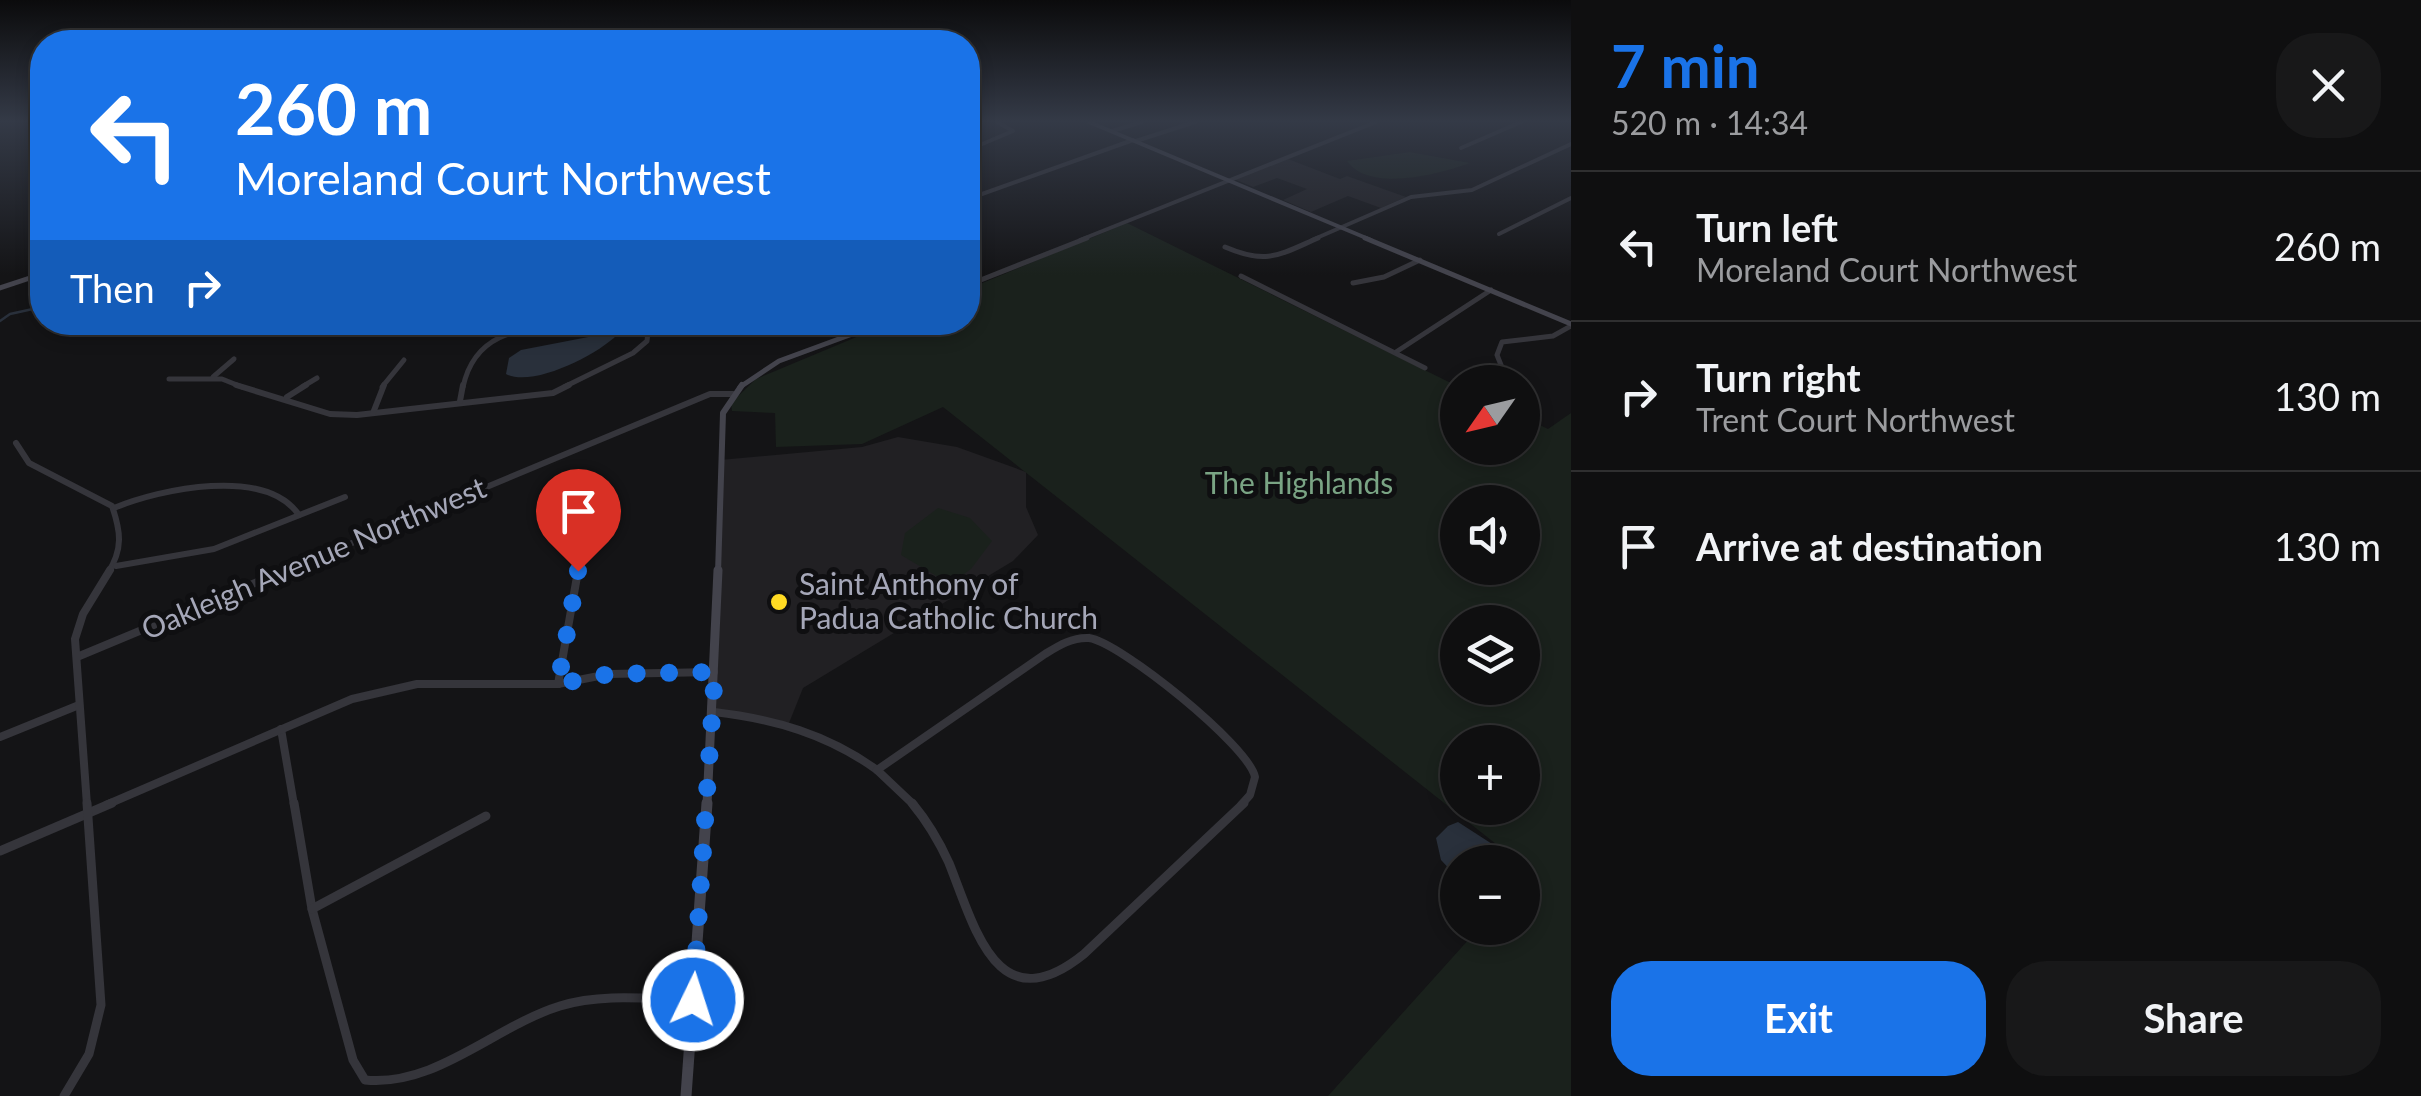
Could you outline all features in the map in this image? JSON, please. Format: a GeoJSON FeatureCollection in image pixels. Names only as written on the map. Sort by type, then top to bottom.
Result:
{"type":"FeatureCollection","features":[{"type":"Feature","properties":{"kind":"street"},"geometry":{"type":"LineString","coordinates":[[980,195],[1041,173]]}},
{"type":"Feature","properties":{"kind":"street"},"geometry":{"type":"LineString","coordinates":[[1212,173],[1571,325]]}},
{"type":"Feature","properties":{"kind":"street"},"geometry":{"type":"LineString","coordinates":[[980,281],[1241,173]]}},
{"type":"Feature","properties":{"kind":"street"},"geometry":{"type":"LineString","coordinates":[[1225,247],[1250,258],[1269,259],[1419,194],[1472,190],[1508,173]]}},
{"type":"Feature","properties":{"kind":"street"},"geometry":{"type":"LineString","coordinates":[[1499,234],[1571,198]]}},
{"type":"Feature","properties":{"kind":"street"},"geometry":{"type":"LineString","coordinates":[[1353,283],[1384,277],[1420,260]]}},
{"type":"Feature","properties":{"kind":"street"},"geometry":{"type":"LineString","coordinates":[[1241,276],[1425,368]]}},
{"type":"Feature","properties":{"kind":"street"},"geometry":{"type":"LineString","coordinates":[[0,288],[30,278]]}},
{"type":"Feature","properties":{"kind":"street"},"geometry":{"type":"LineString","coordinates":[[1394,352],[1491,290]]}},
{"type":"Feature","properties":{"kind":"street"},"geometry":{"type":"LineString","coordinates":[[1501,365],[1496,355],[1502,342],[1557,335],[1571,325]]}},
{"type":"Feature","properties":{"kind":"street"},"geometry":{"type":"LineString","coordinates":[[460,400],[468,368],[488,344],[510,335]]}},
{"type":"Feature","properties":{"kind":"street"},"geometry":{"type":"LineString","coordinates":[[169,379],[212,378],[330,414],[374,413],[460,400],[524,398],[563,389],[641,347],[649,335]]}},
{"type":"Feature","properties":{"kind":"street","name":"Oakleigh Avenue Northwest"},"geometry":{"type":"LineString","coordinates":[[77,656],[710,394],[734,394],[758,374],[853,335]]}},
{"type":"Feature","properties":{"kind":"street"},"geometry":{"type":"LineString","coordinates":[[212,378],[234,359]]}},
{"type":"Feature","properties":{"kind":"street"},"geometry":{"type":"LineString","coordinates":[[374,413],[380,389],[404,360]]}},
{"type":"Feature","properties":{"kind":"street"},"geometry":{"type":"LineString","coordinates":[[286,398],[316,378]]}},
{"type":"Feature","properties":{"kind":"street"},"geometry":{"type":"LineString","coordinates":[[686,1096],[714,712],[721,425],[726,404],[734,394]]}},
{"type":"Feature","properties":{"kind":"street"},"geometry":{"type":"LineString","coordinates":[[16,444],[27,461],[114,508],[121,531],[114,566],[78,623],[79,706],[101,1005],[89,1054],[64,1096]]}},
{"type":"Feature","properties":{"kind":"street"},"geometry":{"type":"LineString","coordinates":[[114,508],[169,488],[216,484],[280,496],[300,515]]}},
{"type":"Feature","properties":{"kind":"street"},"geometry":{"type":"LineString","coordinates":[[114,566],[200,553],[345,497]]}},
{"type":"Feature","properties":{"kind":"street"},"geometry":{"type":"LineString","coordinates":[[558,684],[578,571]]}},
{"type":"Feature","properties":{"kind":"street"},"geometry":{"type":"LineString","coordinates":[[714,712],[790,723],[836,742],[878,770],[902,791],[940,844],[982,951],[1008,971],[1033,979],[1054,974],[1087,950],[1248,799],[1256,776],[1253,765],[1232,742],[1107,644],[1082,636],[1045,654],[878,770]]}},
{"type":"Feature","properties":{"kind":"street"},"geometry":{"type":"LineString","coordinates":[[0,850],[352,699],[416,684],[558,684],[609,674],[715,672]]}},
{"type":"Feature","properties":{"kind":"street"},"geometry":{"type":"LineString","coordinates":[[0,737],[79,706]]}},
{"type":"Feature","properties":{"kind":"street"},"geometry":{"type":"LineString","coordinates":[[281,729],[312,909],[353,1060],[365,1080],[382,1089],[400,1090],[431,1079],[558,1006],[613,1000],[693,1000]]}},
{"type":"Feature","properties":{"kind":"street"},"geometry":{"type":"LineString","coordinates":[[312,909],[486,816]]}},
{"type":"Feature","properties":{"kind":"shaded area"},"geometry":{"type":"Polygon","coordinates":[[[1250,173],[1325,173],[1340,179],[1347,176],[1406,197],[1381,208],[1348,196],[1311,212],[1283,200],[1307,189],[1277,178],[1253,187],[1234,179],[1250,173]]]}},
{"type":"Feature","properties":{"kind":"shaded area"},"geometry":{"type":"Polygon","coordinates":[[[617,335],[595,352],[532,377],[506,374],[509,358],[521,350],[617,335]]]}},
{"type":"Feature","properties":{"kind":"shaded area"},"geometry":{"type":"Polygon","coordinates":[[[898,437],[957,447],[1026,472],[1026,507],[1038,535],[1013,561],[803,688],[789,723],[714,712],[720,460],[862,447],[898,437]]]}},
{"type":"Feature","properties":{"kind":"shaded area"},"geometry":{"type":"Polygon","coordinates":[[[1463,825],[1494,845],[1440,845],[1440,856],[1436,838],[1448,826],[1463,825]]]}},
{"type":"Feature","properties":{"kind":"green space"},"geometry":{"type":"Polygon","coordinates":[[[1363,173],[1436,173],[1388,179],[1363,173]]]}},
{"type":"Feature","properties":{"kind":"green space","name":"The Highlands"},"geometry":{"type":"Polygon","coordinates":[[[1127,223],[1440,378],[1440,465],[1540,465],[1540,425],[1548,429],[1571,413],[1571,1096],[1328,1096],[1464,945],[1540,945],[1540,845],[1497,845],[1472,825],[1540,825],[1540,725],[1440,725],[1440,800],[943,407],[862,444],[776,447],[775,413],[732,411],[731,403],[756,379],[861,335],[980,335],[980,284],[1127,223]]]}},
{"type":"Feature","properties":{"kind":"green space"},"geometry":{"type":"Polygon","coordinates":[[[938,508],[970,518],[992,541],[971,569],[950,584],[901,555],[905,533],[938,508]]]}},
{"type":"Feature","properties":{"kind":"waterway"},"geometry":{"type":"LineString","coordinates":[[0,321],[30,310]]}},
{"type":"Feature","properties":{"kind":"place","name":"Saint Anthony of Padua Catholic Church"},"geometry":{"type":"Point","coordinates":[779,602]}},
{"type":"Feature","properties":{"kind":"route"},"geometry":{"type":"LineString","coordinates":[[578,571],[558,684],[609,674],[715,672],[693,1000]]}}]}
